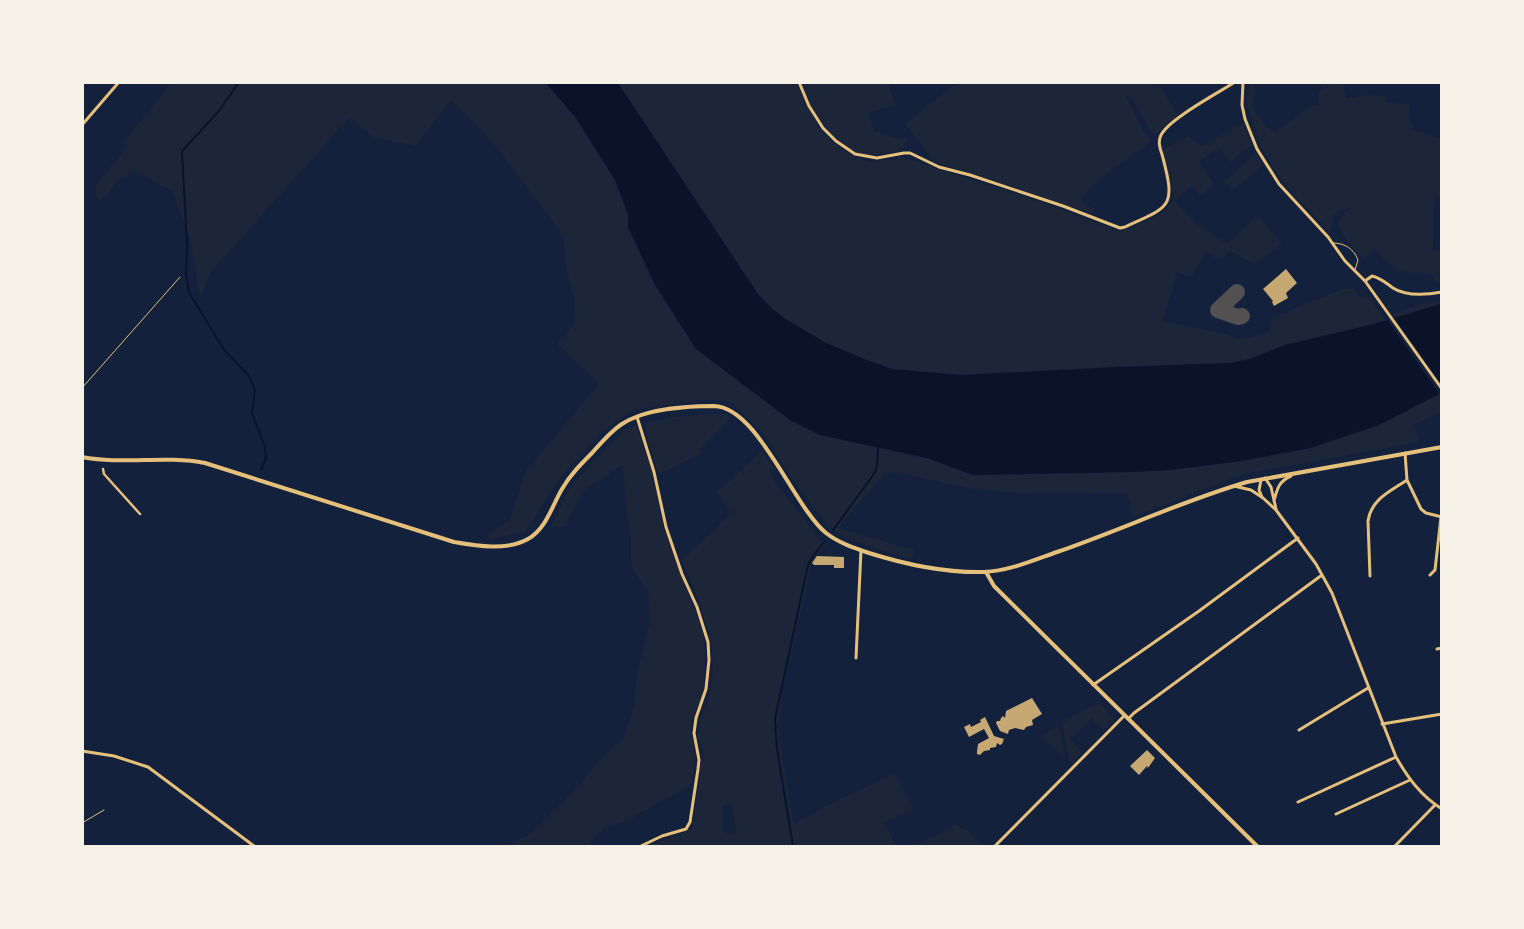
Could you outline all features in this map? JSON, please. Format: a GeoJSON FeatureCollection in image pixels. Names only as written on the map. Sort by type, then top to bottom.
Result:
{"type":"FeatureCollection","features":[{"type":"Feature","properties":{"kind":"street"},"geometry":{"type":"LineString","coordinates":[[82,125],[119,82]]}},
{"type":"Feature","properties":{"kind":"street"},"geometry":{"type":"LineString","coordinates":[[798,82],[809,106],[823,128],[842,146],[855,154],[877,158],[904,152],[910,153],[939,167],[1000,185],[1086,214],[1120,228],[1161,209],[1169,200],[1170,189],[1159,142],[1164,131],[1188,112],[1235,82]]}},
{"type":"Feature","properties":{"kind":"street"},"geometry":{"type":"LineString","coordinates":[[1243,82],[1242,106],[1256,149],[1280,184],[1332,243],[1345,261],[1365,281],[1442,390]]}},
{"type":"Feature","properties":{"kind":"street"},"geometry":{"type":"LineString","coordinates":[[1365,281],[1372,276],[1378,277],[1398,291],[1412,295],[1442,292]]}},
{"type":"Feature","properties":{"kind":"street"},"geometry":{"type":"LineString","coordinates":[[83,458],[113,461],[185,460],[205,463],[454,542],[500,546],[522,542],[535,534],[545,521],[573,473],[622,424],[637,417],[665,410],[716,406],[730,410],[742,419],[762,443],[816,523],[833,538],[861,550],[920,567],[949,571],[986,572],[1010,567],[1076,545],[1234,486],[1263,479],[1442,447]]}},
{"type":"Feature","properties":{"kind":"street"},"geometry":{"type":"LineString","coordinates":[[637,417],[654,472],[666,527],[682,574],[704,625],[708,642],[709,660],[705,694],[694,725],[694,740],[699,760],[690,822],[686,829],[662,836],[641,846]]}},
{"type":"Feature","properties":{"kind":"street"},"geometry":{"type":"LineString","coordinates":[[1405,453],[1407,480],[1421,509],[1426,513],[1441,517],[1435,570],[1430,575]]}},
{"type":"Feature","properties":{"kind":"street"},"geometry":{"type":"LineString","coordinates":[[103,468],[104,474],[140,514]]}},
{"type":"Feature","properties":{"kind":"street"},"geometry":{"type":"LineString","coordinates":[[1274,501],[1277,487],[1280,483],[1296,473]]}},
{"type":"Feature","properties":{"kind":"street"},"geometry":{"type":"LineString","coordinates":[[1263,479],[1259,490],[1263,498]]}},
{"type":"Feature","properties":{"kind":"street"},"geometry":{"type":"LineString","coordinates":[[1263,479],[1272,487],[1276,510]]}},
{"type":"Feature","properties":{"kind":"street"},"geometry":{"type":"LineString","coordinates":[[1370,576],[1368,520],[1370,512],[1377,502],[1407,480]]}},
{"type":"Feature","properties":{"kind":"street"},"geometry":{"type":"LineString","coordinates":[[1234,486],[1251,490],[1276,510],[1298,538],[1322,575],[1332,593],[1396,757],[1420,792],[1435,805],[1441,807]]}},
{"type":"Feature","properties":{"kind":"street"},"geometry":{"type":"LineString","coordinates":[[1093,685],[1199,611],[1298,538]]}},
{"type":"Feature","properties":{"kind":"street"},"geometry":{"type":"LineString","coordinates":[[856,658],[861,550]]}},
{"type":"Feature","properties":{"kind":"street"},"geometry":{"type":"LineString","coordinates":[[986,572],[994,586],[1125,718],[1257,846]]}},
{"type":"Feature","properties":{"kind":"street"},"geometry":{"type":"LineString","coordinates":[[995,846],[1125,718],[1322,575]]}},
{"type":"Feature","properties":{"kind":"street"},"geometry":{"type":"LineString","coordinates":[[1299,730],[1368,688]]}},
{"type":"Feature","properties":{"kind":"street"},"geometry":{"type":"LineString","coordinates":[[1382,724],[1442,714]]}},
{"type":"Feature","properties":{"kind":"street"},"geometry":{"type":"LineString","coordinates":[[82,751],[114,756],[148,767],[254,846]]}},
{"type":"Feature","properties":{"kind":"street"},"geometry":{"type":"LineString","coordinates":[[1298,802],[1396,757]]}},
{"type":"Feature","properties":{"kind":"street"},"geometry":{"type":"LineString","coordinates":[[1336,814],[1410,780]]}},
{"type":"Feature","properties":{"kind":"street"},"geometry":{"type":"LineString","coordinates":[[1395,846],[1435,805]]}},
{"type":"Feature","properties":{"kind":"lane"},"geometry":{"type":"LineString","coordinates":[[1332,243],[1341,243],[1351,249],[1358,260],[1355,271]]}},
{"type":"Feature","properties":{"kind":"lane"},"geometry":{"type":"LineString","coordinates":[[82,388],[180,277]]}},
{"type":"Feature","properties":{"kind":"lane"},"geometry":{"type":"LineString","coordinates":[[82,824],[104,810]]}},
{"type":"Feature","properties":{"kind":"shaded area"},"geometry":{"type":"Polygon","coordinates":[[[958,82],[1158,83],[1178,115],[1155,134],[1151,132],[1130,95],[1126,96],[1143,130],[1152,141],[1098,180],[1080,199],[1089,207],[1096,208],[1093,214],[943,166],[934,161],[905,124],[958,82]]]}},
{"type":"Feature","properties":{"kind":"shaded area"},"geometry":{"type":"Polygon","coordinates":[[[171,83],[546,83],[576,118],[615,180],[628,214],[628,227],[637,245],[761,397],[790,420],[820,435],[927,458],[973,475],[1170,470],[1241,461],[1310,448],[1379,425],[1441,393],[1441,412],[1413,425],[1419,442],[1241,475],[1133,517],[1128,493],[1027,493],[987,490],[967,488],[885,472],[838,528],[914,550],[912,557],[907,559],[846,538],[828,527],[795,483],[763,433],[733,404],[726,401],[708,400],[632,410],[601,433],[560,478],[525,532],[490,539],[487,535],[510,520],[525,472],[599,384],[557,344],[576,322],[574,297],[567,272],[563,238],[559,230],[494,144],[451,100],[416,146],[375,138],[349,118],[211,272],[200,298],[190,238],[173,192],[135,170],[118,181],[105,198],[97,201],[95,186],[128,146],[124,142],[171,83]]]}},
{"type":"Feature","properties":{"kind":"shaded area"},"geometry":{"type":"Polygon","coordinates":[[[546,83],[618,83],[758,294],[771,308],[787,320],[826,343],[892,369],[960,375],[1230,363],[1250,359],[1285,345],[1370,325],[1441,304],[1441,393],[1379,425],[1310,448],[1241,461],[1170,470],[973,475],[927,458],[820,435],[790,420],[696,349],[655,285],[628,227],[628,214],[615,180],[576,118],[546,83]]]}},
{"type":"Feature","properties":{"kind":"shaded area"},"geometry":{"type":"Polygon","coordinates":[[[618,83],[796,83],[819,128],[829,139],[857,158],[871,162],[900,157],[917,161],[1030,198],[1115,230],[1130,228],[1148,220],[1175,200],[1163,150],[1188,136],[1202,146],[1243,123],[1252,145],[1230,162],[1219,147],[1199,162],[1214,184],[1201,196],[1191,186],[1176,200],[1177,204],[1197,224],[1227,244],[1255,218],[1259,217],[1282,244],[1254,265],[1230,250],[1220,261],[1206,252],[1191,277],[1177,272],[1163,321],[1229,335],[1239,340],[1267,333],[1271,329],[1272,318],[1340,290],[1353,288],[1360,298],[1367,294],[1386,321],[1285,345],[1250,359],[1230,363],[960,375],[892,369],[826,343],[787,320],[771,308],[758,294],[618,83]]]}},
{"type":"Feature","properties":{"kind":"shaded area"},"geometry":{"type":"Polygon","coordinates":[[[801,83],[888,83],[896,107],[891,106],[869,113],[874,131],[902,140],[905,138],[908,140],[907,143],[897,151],[873,155],[858,152],[847,147],[836,139],[819,118],[801,83]]]}},
{"type":"Feature","properties":{"kind":"shaded area"},"geometry":{"type":"Polygon","coordinates":[[[1250,83],[1258,83],[1253,99],[1255,111],[1274,133],[1311,106],[1319,105],[1318,92],[1323,89],[1321,83],[1343,83],[1346,98],[1368,95],[1385,96],[1387,102],[1410,105],[1408,119],[1411,120],[1413,129],[1441,139],[1441,197],[1434,198],[1433,250],[1441,252],[1441,283],[1434,282],[1433,275],[1398,271],[1373,249],[1365,260],[1348,242],[1339,225],[1341,216],[1352,207],[1341,210],[1333,215],[1331,233],[1295,196],[1276,172],[1261,147],[1246,102],[1250,83]]]}},
{"type":"Feature","properties":{"kind":"shaded area"},"geometry":{"type":"Polygon","coordinates":[[[1256,153],[1263,165],[1233,190],[1224,181],[1256,153]]]}},
{"type":"Feature","properties":{"kind":"shaded area"},"geometry":{"type":"Polygon","coordinates":[[[1441,300],[1441,304],[1395,318],[1393,314],[1423,303],[1441,300]]]}},
{"type":"Feature","properties":{"kind":"shaded area"},"geometry":{"type":"Polygon","coordinates":[[[724,414],[731,418],[700,449],[701,454],[659,474],[647,438],[646,423],[673,417],[724,414]]]}},
{"type":"Feature","properties":{"kind":"shaded area"},"geometry":{"type":"Polygon","coordinates":[[[636,425],[651,468],[658,495],[663,528],[702,629],[705,650],[704,691],[691,722],[696,754],[692,783],[625,822],[604,828],[587,846],[504,846],[529,835],[575,790],[602,758],[623,739],[634,707],[637,675],[650,623],[648,592],[631,566],[631,537],[626,507],[623,465],[583,491],[564,527],[551,527],[568,491],[576,480],[624,430],[636,425]]]}},
{"type":"Feature","properties":{"kind":"shaded area"},"geometry":{"type":"Polygon","coordinates":[[[762,451],[774,468],[770,471],[770,475],[820,540],[826,544],[812,563],[783,689],[779,717],[779,738],[793,821],[795,824],[833,802],[895,774],[913,810],[884,823],[896,846],[646,846],[686,832],[693,826],[701,760],[705,760],[698,736],[700,720],[709,699],[713,672],[711,639],[698,599],[682,560],[732,512],[716,493],[762,451]],[[732,803],[722,806],[723,832],[736,834],[732,803]]]}},
{"type":"Feature","properties":{"kind":"shaded area"},"geometry":{"type":"Polygon","coordinates":[[[1099,703],[1115,718],[1103,729],[1091,718],[1070,739],[1082,752],[1072,764],[1069,761],[1062,723],[1099,703]]]}},
{"type":"Feature","properties":{"kind":"shaded area"},"geometry":{"type":"Polygon","coordinates":[[[1059,725],[1065,758],[1041,736],[1059,725]]]}},
{"type":"Feature","properties":{"kind":"shaded area"},"geometry":{"type":"Polygon","coordinates":[[[955,824],[969,832],[984,846],[915,846],[955,824]]]}},
{"type":"Feature","properties":{"kind":"pier"},"geometry":{"type":"Polygon","coordinates":[[[1393,316],[1441,384],[1441,396],[1386,318],[1393,316]]]}},
{"type":"Feature","properties":{"kind":"building"},"geometry":{"type":"Polygon","coordinates":[[[1286,269],[1297,283],[1286,293],[1288,298],[1274,306],[1273,301],[1263,289],[1286,269]]]}},
{"type":"Feature","properties":{"kind":"building"},"geometry":{"type":"Polygon","coordinates":[[[817,556],[844,557],[844,568],[834,568],[834,565],[814,565],[812,563],[817,556]]]}},
{"type":"Feature","properties":{"kind":"building"},"geometry":{"type":"Polygon","coordinates":[[[1032,698],[1042,714],[1032,720],[1033,725],[1026,727],[1024,730],[1015,728],[1009,730],[1008,734],[1000,731],[996,723],[1003,716],[1005,718],[1006,711],[1032,698]]]}},
{"type":"Feature","properties":{"kind":"building"},"geometry":{"type":"Polygon","coordinates":[[[985,717],[994,736],[1004,739],[1002,744],[997,743],[996,747],[984,751],[980,755],[977,754],[978,744],[989,738],[984,729],[969,737],[964,727],[970,724],[971,727],[981,722],[980,720],[985,717]]]}},
{"type":"Feature","properties":{"kind":"building"},"geometry":{"type":"Polygon","coordinates":[[[1147,750],[1155,758],[1148,768],[1147,766],[1139,775],[1130,766],[1147,750]]]}},
{"type":"Feature","properties":{"kind":"waterway"},"geometry":{"type":"LineString","coordinates":[[239,82],[219,111],[182,151],[187,246],[186,275],[189,292],[224,350],[249,376],[255,390],[252,413],[265,447],[266,458],[261,470]]}},
{"type":"Feature","properties":{"kind":"waterway"},"geometry":{"type":"LineString","coordinates":[[833,530],[874,474],[877,467],[878,446]]}},
{"type":"Feature","properties":{"kind":"waterway"},"geometry":{"type":"LineString","coordinates":[[793,846],[777,749],[775,719],[808,565],[825,541]]}},
{"type":"Feature","properties":{"kind":"taxiway"},"geometry":{"type":"LineString","coordinates":[[1237,292],[1218,310],[1238,317],[1242,316]]}}]}
